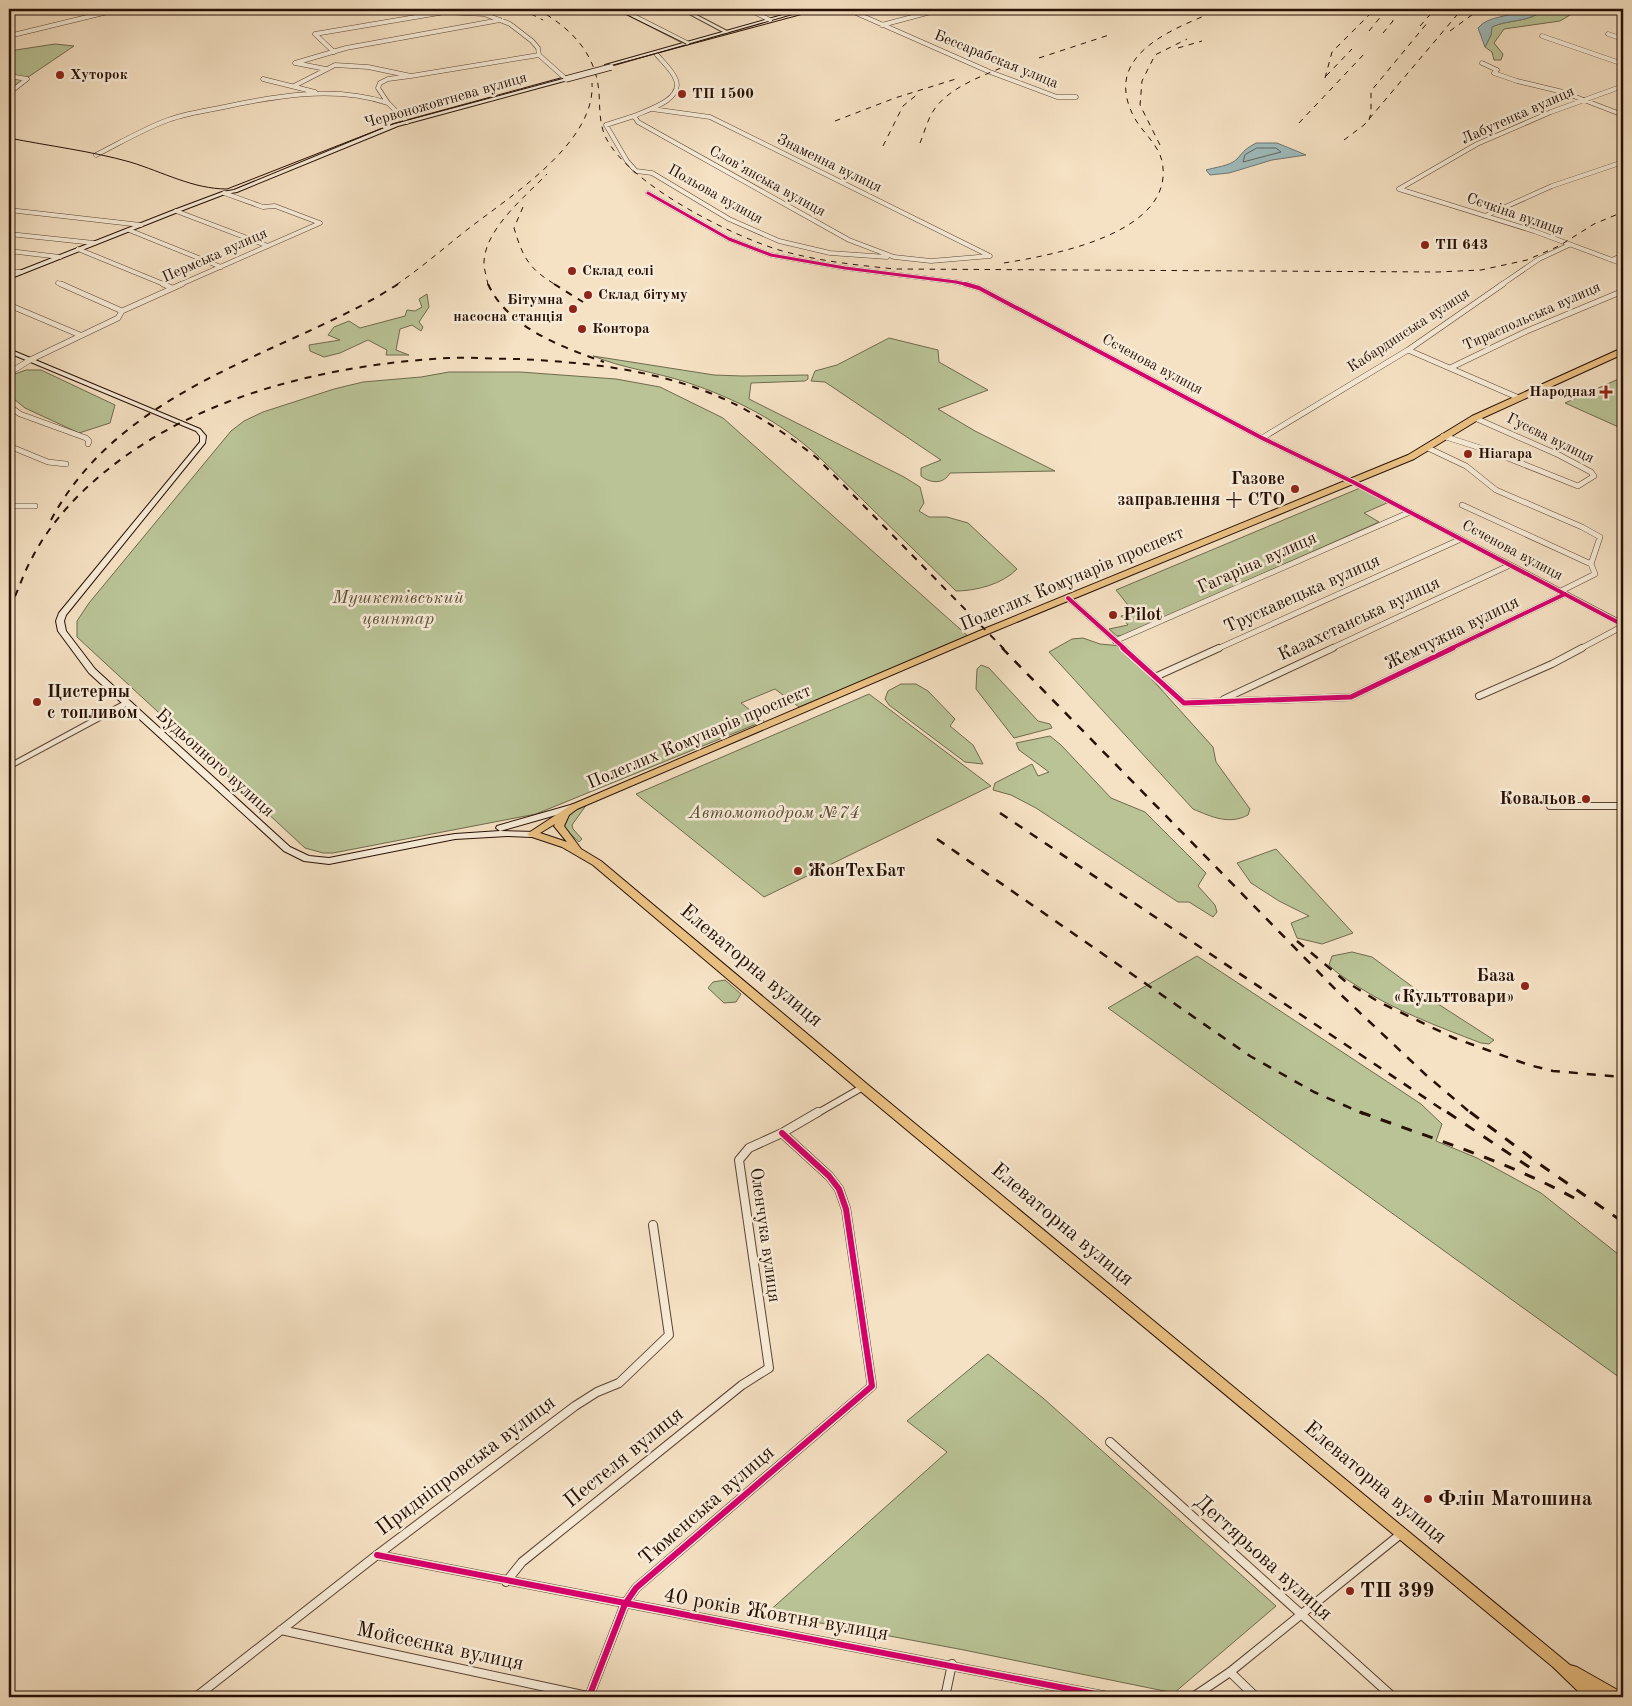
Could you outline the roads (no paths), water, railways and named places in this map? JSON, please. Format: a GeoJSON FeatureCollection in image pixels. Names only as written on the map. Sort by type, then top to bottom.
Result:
{"type":"FeatureCollection","features":[{"type":"Feature","properties":{"kind":"main road"},"geometry":{"type":"LineString","coordinates":[[682,9],[727,32]]}},
{"type":"Feature","properties":{"kind":"main road"},"geometry":{"type":"LineString","coordinates":[[656,53],[808,9]]}},
{"type":"Feature","properties":{"kind":"main road","name":"Червоножовтнева вулиця"},"geometry":{"type":"LineString","coordinates":[[9,277],[176,211],[235,190],[406,121],[656,53]]}},
{"type":"Feature","properties":{"kind":"main road","name":"Будьонного вулиця"},"geometry":{"type":"LineString","coordinates":[[9,351],[190,426],[198,430],[203,436],[203,442],[62,616],[60,621],[62,631],[82,659],[126,704],[298,857],[312,861],[329,861],[472,834],[511,832],[532,834]]}},
{"type":"Feature","properties":{"kind":"main road","name":"Полеглих Комунарів проспект"},"geometry":{"type":"LineString","coordinates":[[532,834],[574,807],[1068,598],[1353,482],[1428,448],[1443,436],[1475,418],[1623,351]]}},
{"type":"Feature","properties":{"kind":"main road"},"geometry":{"type":"LineString","coordinates":[[9,767],[126,704]]}},
{"type":"Feature","properties":{"kind":"main road"},"geometry":{"type":"LineString","coordinates":[[472,834],[516,825],[574,807]]}},
{"type":"Feature","properties":{"kind":"main road"},"geometry":{"type":"LineString","coordinates":[[574,807],[561,818],[559,826],[572,843],[583,853]]}},
{"type":"Feature","properties":{"kind":"main road","name":"Елеваторна вулиця"},"geometry":{"type":"LineString","coordinates":[[532,834],[583,853],[1558,1663],[1594,1697]]}},
{"type":"Feature","properties":{"kind":"main road","name":"Елеваторна вулиця"},"geometry":{"type":"LineString","coordinates":[[1558,1663],[1618,1697]]}},
{"type":"Feature","properties":{"kind":"street"},"geometry":{"type":"LineString","coordinates":[[9,36],[119,9]]}},
{"type":"Feature","properties":{"kind":"street"},"geometry":{"type":"LineString","coordinates":[[748,9],[770,20]]}},
{"type":"Feature","properties":{"kind":"street","name":"Бессарабская улица"},"geometry":{"type":"LineString","coordinates":[[853,9],[856,13],[986,71],[1057,97],[1076,97]]}},
{"type":"Feature","properties":{"kind":"street","name":"Бессарабская улица"},"geometry":{"type":"LineString","coordinates":[[882,25],[942,9]]}},
{"type":"Feature","properties":{"kind":"street"},"geometry":{"type":"LineString","coordinates":[[618,10],[687,43]]}},
{"type":"Feature","properties":{"kind":"street"},"geometry":{"type":"LineString","coordinates":[[618,10],[681,45]]}},
{"type":"Feature","properties":{"kind":"street"},"geometry":{"type":"LineString","coordinates":[[334,52],[315,34],[445,12],[484,14],[502,20],[532,40],[538,48],[539,55],[564,78]]}},
{"type":"Feature","properties":{"kind":"street"},"geometry":{"type":"LineString","coordinates":[[326,68],[295,63],[334,52],[502,20]]}},
{"type":"Feature","properties":{"kind":"street"},"geometry":{"type":"LineString","coordinates":[[1608,34],[1623,39]]}},
{"type":"Feature","properties":{"kind":"street"},"geometry":{"type":"LineString","coordinates":[[1542,36],[1623,64]]}},
{"type":"Feature","properties":{"kind":"street"},"geometry":{"type":"LineString","coordinates":[[634,116],[652,109],[672,96],[678,88],[677,80],[656,53]]}},
{"type":"Feature","properties":{"kind":"street"},"geometry":{"type":"LineString","coordinates":[[406,121],[388,103],[378,88],[380,83],[388,80],[539,55]]}},
{"type":"Feature","properties":{"kind":"street"},"geometry":{"type":"LineString","coordinates":[[1482,63],[1497,70],[1494,73],[1517,82],[1554,89],[1623,115]]}},
{"type":"Feature","properties":{"kind":"street"},"geometry":{"type":"LineString","coordinates":[[294,86],[334,65],[347,64],[388,70],[411,76]]}},
{"type":"Feature","properties":{"kind":"street"},"geometry":{"type":"LineString","coordinates":[[9,76],[27,79],[9,93]]}},
{"type":"Feature","properties":{"kind":"street"},"geometry":{"type":"LineString","coordinates":[[264,79],[322,94]]}},
{"type":"Feature","properties":{"kind":"street","name":"Лабутенка вулиця"},"geometry":{"type":"LineString","coordinates":[[1399,189],[1477,144],[1623,86]]}},
{"type":"Feature","properties":{"kind":"street"},"geometry":{"type":"LineString","coordinates":[[96,155],[175,118],[265,98],[322,94],[362,95],[388,103]]}},
{"type":"Feature","properties":{"kind":"street"},"geometry":{"type":"LineString","coordinates":[[1614,111],[1623,108]]}},
{"type":"Feature","properties":{"kind":"street","name":"Знаменна вулиця"},"geometry":{"type":"LineString","coordinates":[[652,109],[710,117],[990,256]]}},
{"type":"Feature","properties":{"kind":"street","name":"Польова вулиця"},"geometry":{"type":"LineString","coordinates":[[634,116],[606,125],[627,161],[636,171],[652,173],[729,219],[779,241],[830,253],[894,257]]}},
{"type":"Feature","properties":{"kind":"street","name":"Слов’янська вулиця"},"geometry":{"type":"LineString","coordinates":[[634,116],[638,122],[848,240],[894,257],[931,260],[990,256]]}},
{"type":"Feature","properties":{"kind":"street"},"geometry":{"type":"LineString","coordinates":[[1485,216],[1552,186],[1623,162]]}},
{"type":"Feature","properties":{"kind":"street","name":"Сєчкіна вулиця"},"geometry":{"type":"LineString","coordinates":[[1399,189],[1534,231],[1623,264]]}},
{"type":"Feature","properties":{"kind":"street","name":"Пермська вулиця"},"geometry":{"type":"LineString","coordinates":[[9,373],[30,360],[118,318],[122,311],[320,223],[275,206],[264,206],[224,193]]}},
{"type":"Feature","properties":{"kind":"street","name":"Сєченова вулиця"},"geometry":{"type":"LineString","coordinates":[[648,193],[750,249],[771,255],[956,282],[979,288],[1262,438],[1353,482],[1563,592],[1623,626]]}},
{"type":"Feature","properties":{"kind":"street"},"geometry":{"type":"LineString","coordinates":[[9,210],[141,225]]}},
{"type":"Feature","properties":{"kind":"street"},"geometry":{"type":"LineString","coordinates":[[176,211],[268,246]]}},
{"type":"Feature","properties":{"kind":"street"},"geometry":{"type":"LineString","coordinates":[[129,230],[221,267]]}},
{"type":"Feature","properties":{"kind":"street"},"geometry":{"type":"LineString","coordinates":[[9,234],[94,243]]}},
{"type":"Feature","properties":{"kind":"street","name":"Кабардинська вулиця"},"geometry":{"type":"LineString","coordinates":[[1262,438],[1408,350],[1539,259],[1569,245]]}},
{"type":"Feature","properties":{"kind":"street"},"geometry":{"type":"LineString","coordinates":[[78,249],[172,288]]}},
{"type":"Feature","properties":{"kind":"street"},"geometry":{"type":"LineString","coordinates":[[9,251],[60,257]]}},
{"type":"Feature","properties":{"kind":"street"},"geometry":{"type":"LineString","coordinates":[[1612,260],[1623,255]]}},
{"type":"Feature","properties":{"kind":"street"},"geometry":{"type":"LineString","coordinates":[[9,271],[21,272]]}},
{"type":"Feature","properties":{"kind":"street"},"geometry":{"type":"LineString","coordinates":[[58,282],[122,311]]}},
{"type":"Feature","properties":{"kind":"street","name":"Тираспольська вулиця"},"geometry":{"type":"LineString","coordinates":[[1450,368],[1527,331],[1623,291]]}},
{"type":"Feature","properties":{"kind":"street"},"geometry":{"type":"LineString","coordinates":[[9,305],[80,335]]}},
{"type":"Feature","properties":{"kind":"street"},"geometry":{"type":"LineString","coordinates":[[1408,350],[1519,398]]}},
{"type":"Feature","properties":{"kind":"street"},"geometry":{"type":"LineString","coordinates":[[9,406],[20,414],[86,438],[89,441],[88,444]]}},
{"type":"Feature","properties":{"kind":"street","name":"Гусєва вулиця"},"geometry":{"type":"LineString","coordinates":[[1443,436],[1493,452],[1578,486],[1593,478],[1593,474],[1559,455],[1475,418]]}},
{"type":"Feature","properties":{"kind":"street"},"geometry":{"type":"LineString","coordinates":[[9,446],[48,462],[66,464]]}},
{"type":"Feature","properties":{"kind":"street"},"geometry":{"type":"LineString","coordinates":[[1428,448],[1466,466],[1496,490],[1582,527],[1600,538],[1591,564]]}},
{"type":"Feature","properties":{"kind":"street"},"geometry":{"type":"LineString","coordinates":[[1462,505],[1591,564],[1596,574],[1563,592]]}},
{"type":"Feature","properties":{"kind":"street"},"geometry":{"type":"LineString","coordinates":[[9,506],[35,506]]}},
{"type":"Feature","properties":{"kind":"street","name":"Гагаріна вулиця"},"geometry":{"type":"LineString","coordinates":[[1115,640],[1410,512]]}},
{"type":"Feature","properties":{"kind":"street","name":"Трускавецька вулиця"},"geometry":{"type":"LineString","coordinates":[[1154,677],[1461,539]]}},
{"type":"Feature","properties":{"kind":"street","name":"Казахстанська вулиця"},"geometry":{"type":"LineString","coordinates":[[1221,700],[1510,565]]}},
{"type":"Feature","properties":{"kind":"street","name":"Жемчужна вулиця"},"geometry":{"type":"LineString","coordinates":[[1221,700],[1351,697],[1563,592]]}},
{"type":"Feature","properties":{"kind":"street"},"geometry":{"type":"LineString","coordinates":[[1068,598],[1184,703],[1221,700]]}},
{"type":"Feature","properties":{"kind":"street"},"geometry":{"type":"LineString","coordinates":[[1479,696],[1552,664],[1623,626]]}},
{"type":"Feature","properties":{"kind":"street"},"geometry":{"type":"LineString","coordinates":[[1550,806],[1623,806]]}},
{"type":"Feature","properties":{"kind":"street","name":"Оленчука вулиця"},"geometry":{"type":"LineString","coordinates":[[769,1368],[738,1160],[749,1148],[782,1133],[863,1087]]}},
{"type":"Feature","properties":{"kind":"street","name":"Тюменська вулиця"},"geometry":{"type":"LineString","coordinates":[[590,1697],[625,1604],[636,1588],[872,1386],[846,1209],[839,1189],[829,1176],[782,1133]]}},
{"type":"Feature","properties":{"kind":"street","name":"Придніпровська вулиця"},"geometry":{"type":"LineString","coordinates":[[196,1697],[377,1555],[576,1406],[597,1392],[619,1383],[669,1335],[652,1225]]}},
{"type":"Feature","properties":{"kind":"street","name":"Пестеля вулиця"},"geometry":{"type":"LineString","coordinates":[[506,1582],[522,1562],[742,1386],[769,1368]]}},
{"type":"Feature","properties":{"kind":"street","name":"Дегтярьова вулиця"},"geometry":{"type":"LineString","coordinates":[[1110,1442],[1393,1697]]}},
{"type":"Feature","properties":{"kind":"street"},"geometry":{"type":"LineString","coordinates":[[1193,1697],[1230,1672],[1402,1533]]}},
{"type":"Feature","properties":{"kind":"street","name":"40 років Жовтня вулиця"},"geometry":{"type":"LineString","coordinates":[[377,1555],[506,1582],[952,1664],[1111,1697]]}},
{"type":"Feature","properties":{"kind":"street","name":"Мойсеєнка вулиця"},"geometry":{"type":"LineString","coordinates":[[281,1630],[590,1697]]}},
{"type":"Feature","properties":{"kind":"street"},"geometry":{"type":"LineString","coordinates":[[945,1697],[952,1664]]}},
{"type":"Feature","properties":{"kind":"street"},"geometry":{"type":"LineString","coordinates":[[1230,1672],[1256,1697]]}},
{"type":"Feature","properties":{"kind":"water"},"geometry":{"type":"Polygon","coordinates":[[[1523,9],[1544,9],[1532,17],[1492,27],[1491,35],[1485,47],[1478,28],[1482,24],[1523,9]]]}},
{"type":"Feature","properties":{"kind":"water"},"geometry":{"type":"Polygon","coordinates":[[[1256,143],[1277,143],[1306,155],[1272,160],[1229,173],[1210,175],[1206,170],[1231,163],[1256,143]]]}},
{"type":"Feature","properties":{"kind":"tram line"},"geometry":{"type":"LineString","coordinates":[[615,9],[686,44]]}},
{"type":"Feature","properties":{"kind":"tram line"},"geometry":{"type":"LineString","coordinates":[[9,138],[115,158],[190,183],[227,189],[393,124],[822,9]]}},
{"type":"Feature","properties":{"kind":"railway"},"geometry":{"type":"LineString","coordinates":[[521,9],[543,20]]}},
{"type":"Feature","properties":{"kind":"railway"},"geometry":{"type":"LineString","coordinates":[[537,9],[571,33],[587,54],[597,79],[601,122],[606,138],[618,156],[636,173],[683,206],[735,233],[779,250],[822,260],[895,269],[1437,272],[1481,270],[1527,260],[1559,246],[1594,224],[1623,212]]}},
{"type":"Feature","properties":{"kind":"railway"},"geometry":{"type":"LineString","coordinates":[[1325,78],[1332,52],[1375,9]]}},
{"type":"Feature","properties":{"kind":"railway"},"geometry":{"type":"LineString","coordinates":[[1369,31],[1387,9]]}},
{"type":"Feature","properties":{"kind":"railway"},"geometry":{"type":"LineString","coordinates":[[1383,33],[1393,21],[1390,9]]}},
{"type":"Feature","properties":{"kind":"railway"},"geometry":{"type":"LineString","coordinates":[[1420,26],[1435,9]]}},
{"type":"Feature","properties":{"kind":"railway"},"geometry":{"type":"LineString","coordinates":[[1369,119],[1462,9]]}},
{"type":"Feature","properties":{"kind":"railway"},"geometry":{"type":"LineString","coordinates":[[1450,31],[1480,9]]}},
{"type":"Feature","properties":{"kind":"railway"},"geometry":{"type":"LineString","coordinates":[[1004,263],[1051,254],[1107,236],[1132,223],[1151,206],[1162,186],[1162,161],[1157,149],[1134,117],[1127,97],[1126,80],[1132,65],[1142,52],[1155,41],[1171,31],[1204,16]]}},
{"type":"Feature","properties":{"kind":"railway"},"geometry":{"type":"LineString","coordinates":[[1369,119],[1371,91],[1428,22]]}},
{"type":"Feature","properties":{"kind":"railway"},"geometry":{"type":"LineString","coordinates":[[1039,58],[1109,35]]}},
{"type":"Feature","properties":{"kind":"railway"},"geometry":{"type":"LineString","coordinates":[[1160,145],[1140,105],[1142,81],[1155,55],[1187,39]]}},
{"type":"Feature","properties":{"kind":"railway"},"geometry":{"type":"LineString","coordinates":[[1178,48],[1202,41]]}},
{"type":"Feature","properties":{"kind":"railway"},"geometry":{"type":"LineString","coordinates":[[1326,76],[1352,49]]}},
{"type":"Feature","properties":{"kind":"railway"},"geometry":{"type":"LineString","coordinates":[[1299,123],[1366,52]]}},
{"type":"Feature","properties":{"kind":"railway"},"geometry":{"type":"LineString","coordinates":[[920,143],[931,115],[943,100],[969,82],[1008,65]]}},
{"type":"Feature","properties":{"kind":"railway"},"geometry":{"type":"LineString","coordinates":[[835,121],[895,98],[959,78]]}},
{"type":"Feature","properties":{"kind":"railway"},"geometry":{"type":"LineString","coordinates":[[396,285],[547,167],[580,127],[590,105],[592,83]]}},
{"type":"Feature","properties":{"kind":"railway"},"geometry":{"type":"LineString","coordinates":[[883,146],[903,106],[919,93]]}},
{"type":"Feature","properties":{"kind":"railway"},"geometry":{"type":"LineString","coordinates":[[1344,140],[1369,119]]}},
{"type":"Feature","properties":{"kind":"railway"},"geometry":{"type":"LineString","coordinates":[[488,285],[484,266],[485,253],[490,240],[506,216],[547,174]]}},
{"type":"Feature","properties":{"kind":"railway"},"geometry":{"type":"LineString","coordinates":[[523,207],[514,228],[524,255],[539,274],[556,285]]}},
{"type":"Feature","properties":{"kind":"railway"},"geometry":{"type":"LineString","coordinates":[[51,520],[72,486],[97,457],[126,431],[157,409],[190,388],[348,312],[398,284]]}},
{"type":"Feature","properties":{"kind":"railway"},"geometry":{"type":"LineString","coordinates":[[488,284],[497,299],[522,324],[571,350],[604,362]]}},
{"type":"Feature","properties":{"kind":"railway"},"geometry":{"type":"LineString","coordinates":[[554,284],[583,302]]}},
{"type":"Feature","properties":{"kind":"railway"},"geometry":{"type":"LineString","coordinates":[[9,609],[38,547],[75,499],[130,453],[171,428],[214,407],[260,391],[306,378],[354,368],[448,358],[518,359],[567,362],[640,372],[710,393],[753,414],[779,430],[817,458],[1004,649]]}},
{"type":"Feature","properties":{"kind":"railway"},"geometry":{"type":"LineString","coordinates":[[9,647],[14,601]]}},
{"type":"Feature","properties":{"kind":"railway"},"geometry":{"type":"LineString","coordinates":[[1002,648],[1338,992],[1426,1075],[1472,1114]]}},
{"type":"Feature","properties":{"kind":"railway"},"geometry":{"type":"LineString","coordinates":[[1000,813],[1449,1114]]}},
{"type":"Feature","properties":{"kind":"railway"},"geometry":{"type":"LineString","coordinates":[[937,839],[1250,1056],[1314,1092],[1364,1114]]}},
{"type":"Feature","properties":{"kind":"railway"},"geometry":{"type":"LineString","coordinates":[[1297,941],[1345,981],[1379,1002],[1454,1038],[1529,1065],[1553,1071],[1623,1077]]}},
{"type":"Feature","properties":{"kind":"railway"},"geometry":{"type":"LineString","coordinates":[[1360,1112],[1502,1164],[1583,1203]]}},
{"type":"Feature","properties":{"kind":"railway"},"geometry":{"type":"LineString","coordinates":[[1447,1112],[1538,1173]]}},
{"type":"Feature","properties":{"kind":"railway"},"geometry":{"type":"LineString","coordinates":[[1470,1112],[1538,1163],[1623,1222]]}},
{"type":"Feature","properties":{"kind":"place","name":"Хуторок"},"geometry":{"type":"Point","coordinates":[60,75]}},
{"type":"Feature","properties":{"kind":"place","name":"ТП 1500"},"geometry":{"type":"Point","coordinates":[682,94]}},
{"type":"Feature","properties":{"kind":"place","name":"ТП 643"},"geometry":{"type":"Point","coordinates":[1425,245]}},
{"type":"Feature","properties":{"kind":"place","name":"Склад солі"},"geometry":{"type":"Point","coordinates":[572,271]}},
{"type":"Feature","properties":{"kind":"place","name":"Склад бітуму"},"geometry":{"type":"Point","coordinates":[588,295]}},
{"type":"Feature","properties":{"kind":"place","name":"Бітумна насосна станція"},"geometry":{"type":"Point","coordinates":[573,309]}},
{"type":"Feature","properties":{"kind":"place","name":"Контора"},"geometry":{"type":"Point","coordinates":[582,329]}},
{"type":"Feature","properties":{"kind":"place","name":"Народная"},"geometry":{"type":"Point","coordinates":[1606,392]}},
{"type":"Feature","properties":{"kind":"place","name":"Ніагара"},"geometry":{"type":"Point","coordinates":[1468,454]}},
{"type":"Feature","properties":{"kind":"place","name":"Газове заправлення + СТО"},"geometry":{"type":"Point","coordinates":[1295,489]}},
{"type":"Feature","properties":{"kind":"place","name":"Pilot"},"geometry":{"type":"Point","coordinates":[1113,615]}},
{"type":"Feature","properties":{"kind":"place","name":"Цистерны с топливом"},"geometry":{"type":"Point","coordinates":[37,702]}},
{"type":"Feature","properties":{"kind":"place","name":"Ковальов"},"geometry":{"type":"Point","coordinates":[1586,799]}},
{"type":"Feature","properties":{"kind":"place","name":"ЖонТехБат"},"geometry":{"type":"Point","coordinates":[798,871]}},
{"type":"Feature","properties":{"kind":"place","name":"База «Культтовари»"},"geometry":{"type":"Point","coordinates":[1525,986]}},
{"type":"Feature","properties":{"kind":"place","name":"Фліп Матошина"},"geometry":{"type":"Point","coordinates":[1428,1499]}},
{"type":"Feature","properties":{"kind":"place","name":"ТП 399"},"geometry":{"type":"Point","coordinates":[1350,1591]}},
{"type":"Feature","properties":{"kind":"park label","name":"Мушкетівський цвинтар"},"geometry":{"type":"Point","coordinates":[398,608]}},
{"type":"Feature","properties":{"kind":"park label","name":"Автомотодром №74"},"geometry":{"type":"Point","coordinates":[774,813]}}]}
